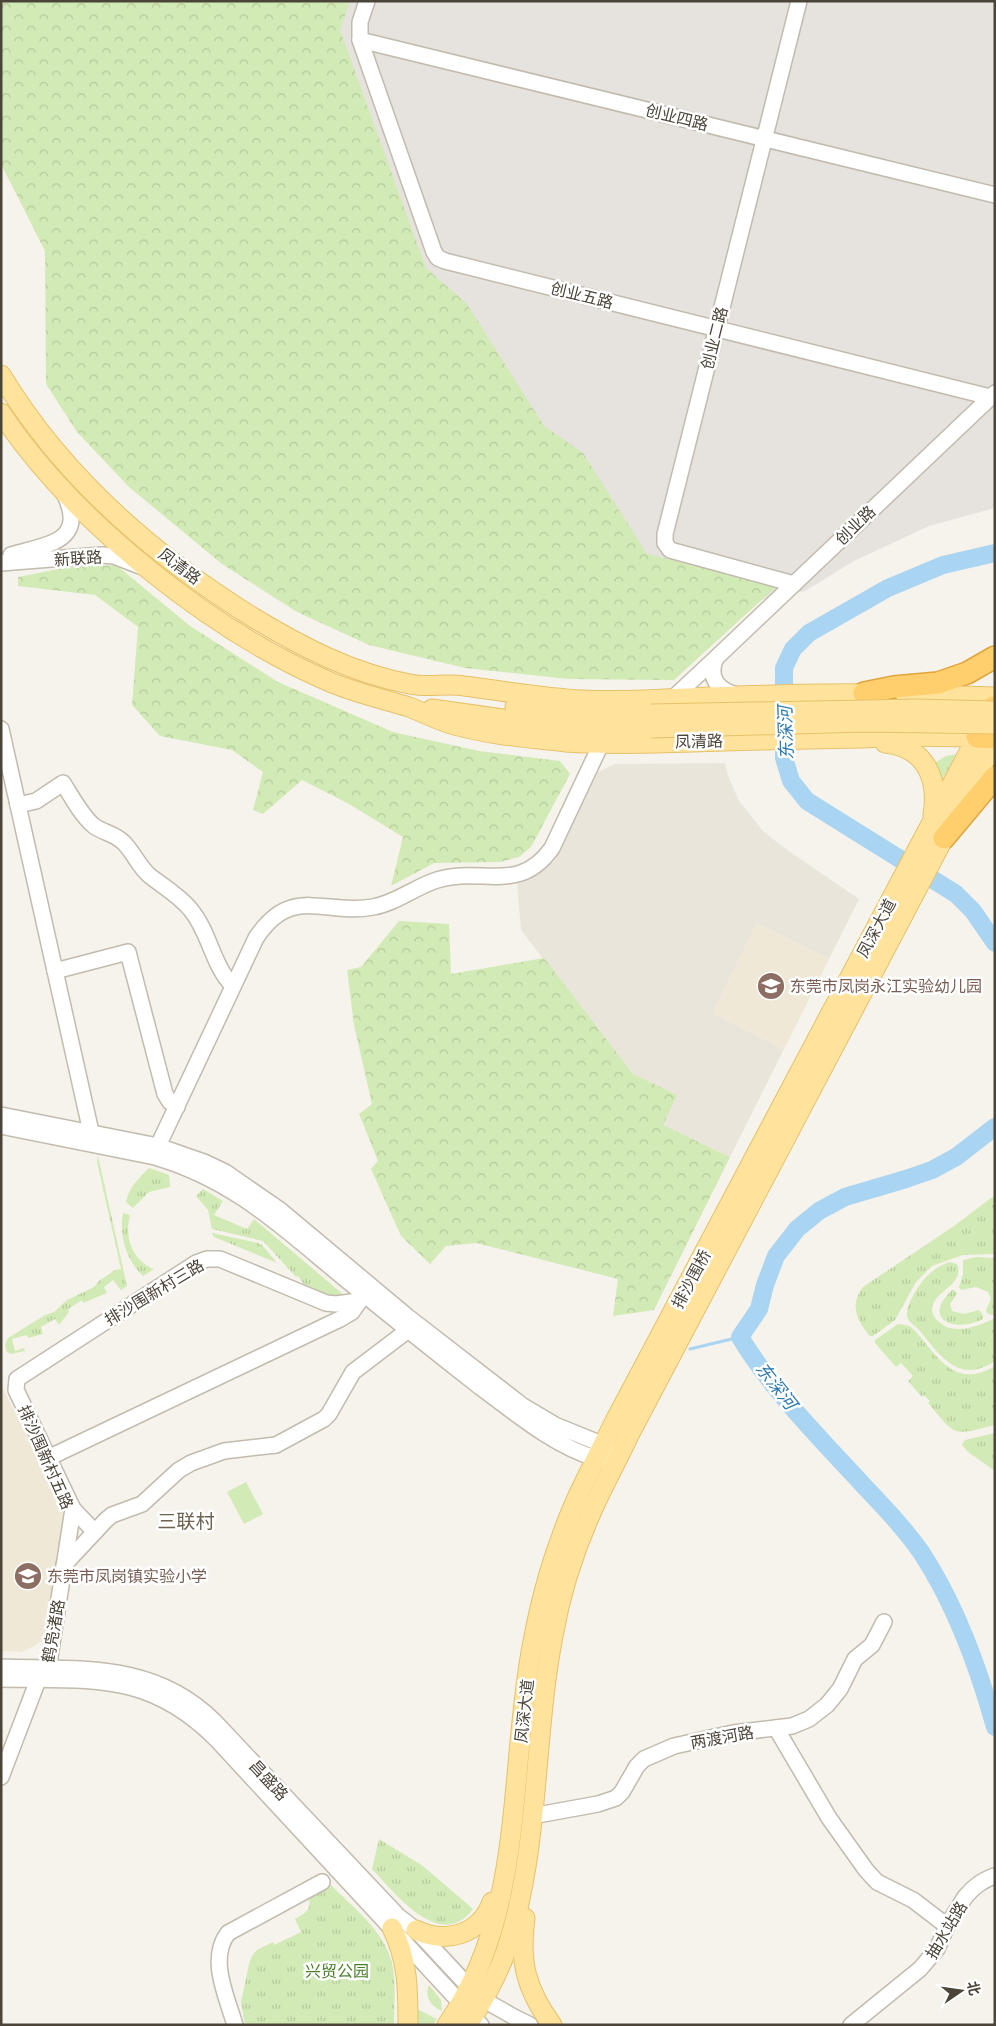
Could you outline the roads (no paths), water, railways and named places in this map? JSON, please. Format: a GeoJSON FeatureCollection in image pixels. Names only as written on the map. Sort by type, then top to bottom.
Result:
{"type":"FeatureCollection","features":[{"type":"Feature","properties":{"kind":"highway"},"geometry":{"type":"LineString","coordinates":[[864,694],[894,687],[938,683],[967,674],[995,657]]}},
{"type":"Feature","properties":{"kind":"highway","name":"凤深大道"},"geometry":{"type":"LineString","coordinates":[[989,739],[995,703]]}},
{"type":"Feature","properties":{"kind":"highway"},"geometry":{"type":"LineString","coordinates":[[937,832],[995,777]]}},
{"type":"Feature","properties":{"kind":"main road","name":"凤清路"},"geometry":{"type":"LineString","coordinates":[[1,375],[42,436],[70,469],[112,511],[184,570],[247,614],[307,647],[362,671],[459,698],[554,712],[651,721],[995,724]]}},
{"type":"Feature","properties":{"kind":"main road","name":"凤清路"},"geometry":{"type":"LineString","coordinates":[[1,413],[38,463],[62,489],[152,572],[210,614],[300,668],[366,695],[408,707],[454,725],[564,742],[601,744],[904,736],[989,739]]}},
{"type":"Feature","properties":{"kind":"main road","name":"凤清路"},"geometry":{"type":"LineString","coordinates":[[412,685],[461,685],[522,695],[583,700],[864,694],[995,697]]}},
{"type":"Feature","properties":{"kind":"main road","name":"凤清路"},"geometry":{"type":"LineString","coordinates":[[408,707],[560,727],[907,709],[995,711]]}},
{"type":"Feature","properties":{"kind":"main road"},"geometry":{"type":"LineString","coordinates":[[864,738],[903,746],[915,753],[924,763],[932,777],[937,832]]}},
{"type":"Feature","properties":{"kind":"main road","name":"凤深大道"},"geometry":{"type":"LineString","coordinates":[[765,1157],[937,832],[989,739]]}},
{"type":"Feature","properties":{"kind":"main road","name":"排沙围桥"},"geometry":{"type":"LineString","coordinates":[[625,1403],[765,1157]]}},
{"type":"Feature","properties":{"kind":"main road","name":"排沙围桥"},"geometry":{"type":"LineString","coordinates":[[644,1406],[765,1157]]}},
{"type":"Feature","properties":{"kind":"main road","name":"凤深大道"},"geometry":{"type":"LineString","coordinates":[[446,2025],[465,1994],[482,1959],[496,1918],[506,1871],[512,1829],[528,1679],[540,1605],[561,1537],[582,1486],[625,1403]]}},
{"type":"Feature","properties":{"kind":"main road","name":"凤深大道"},"geometry":{"type":"LineString","coordinates":[[479,2018],[510,1937],[520,1898],[530,1839],[545,1683],[558,1611],[587,1521],[644,1406]]}},
{"type":"Feature","properties":{"kind":"main road"},"geometry":{"type":"LineString","coordinates":[[416,1930],[435,1937],[445,1937],[463,1934],[478,1925],[489,1910],[501,1859],[512,1829]]}},
{"type":"Feature","properties":{"kind":"main road"},"geometry":{"type":"LineString","coordinates":[[530,1839],[533,1863],[522,1936],[524,1965],[532,1993],[552,2025]]}},
{"type":"Feature","properties":{"kind":"main road"},"geometry":{"type":"LineString","coordinates":[[392,1928],[406,1968],[408,2025]]}},
{"type":"Feature","properties":{"kind":"street","name":"创业五路"},"geometry":{"type":"LineString","coordinates":[[367,1],[360,22],[360,40],[434,252],[438,258],[716,329],[993,395]]}},
{"type":"Feature","properties":{"kind":"street","name":"创业二路"},"geometry":{"type":"LineString","coordinates":[[794,584],[670,550],[665,543],[665,534],[799,1]]}},
{"type":"Feature","properties":{"kind":"street","name":"创业四路"},"geometry":{"type":"LineString","coordinates":[[360,40],[995,194]]}},
{"type":"Feature","properties":{"kind":"street","name":"创业路"},"geometry":{"type":"LineString","coordinates":[[672,699],[993,395]]}},
{"type":"Feature","properties":{"kind":"street","name":"新联路"},"geometry":{"type":"LineString","coordinates":[[1,558],[52,543],[65,536],[70,530],[72,513],[62,489]]}},
{"type":"Feature","properties":{"kind":"street","name":"新联路"},"geometry":{"type":"LineString","coordinates":[[1,563],[102,554],[126,560],[152,572]]}},
{"type":"Feature","properties":{"kind":"street"},"geometry":{"type":"LineString","coordinates":[[716,658],[712,670],[716,682],[725,691],[742,696]]}},
{"type":"Feature","properties":{"kind":"street"},"geometry":{"type":"LineString","coordinates":[[1,729],[91,1132]]}},
{"type":"Feature","properties":{"kind":"street"},"geometry":{"type":"LineString","coordinates":[[158,1146],[256,938],[272,917],[290,908],[307,905],[374,907],[444,878],[511,876],[535,866],[552,848],[601,744]]}},
{"type":"Feature","properties":{"kind":"street"},"geometry":{"type":"LineString","coordinates":[[18,805],[36,801],[63,783],[87,819],[96,827],[115,836],[124,843],[148,874],[183,900],[200,924],[219,968],[233,986]]}},
{"type":"Feature","properties":{"kind":"street"},"geometry":{"type":"LineString","coordinates":[[55,971],[128,952],[165,1094],[170,1102],[177,1106]]}},
{"type":"Feature","properties":{"kind":"street"},"geometry":{"type":"LineString","coordinates":[[1,1114],[158,1146],[204,1162],[244,1184],[280,1210],[408,1317],[523,1406],[600,1452]]}},
{"type":"Feature","properties":{"kind":"street"},"geometry":{"type":"LineString","coordinates":[[1,1126],[135,1152],[176,1162],[235,1191],[253,1203],[361,1298],[407,1330],[532,1426],[564,1444],[618,1458]]}},
{"type":"Feature","properties":{"kind":"street","name":"排沙围新村三路"},"geometry":{"type":"LineString","coordinates":[[16,1379],[192,1266],[207,1259],[228,1262],[326,1303],[336,1304],[361,1298]]}},
{"type":"Feature","properties":{"kind":"street"},"geometry":{"type":"LineString","coordinates":[[48,1458],[340,1319],[352,1312],[361,1298]]}},
{"type":"Feature","properties":{"kind":"street"},"geometry":{"type":"LineString","coordinates":[[64,1566],[112,1515],[142,1504],[180,1470],[192,1463],[224,1451],[269,1447],[318,1423],[329,1414],[353,1372],[407,1330]]}},
{"type":"Feature","properties":{"kind":"street","name":"排沙围新村五路"},"geometry":{"type":"LineString","coordinates":[[16,1379],[16,1390],[72,1509],[64,1566]]}},
{"type":"Feature","properties":{"kind":"street"},"geometry":{"type":"LineString","coordinates":[[72,1509],[95,1532]]}},
{"type":"Feature","properties":{"kind":"street","name":"鹤凫渚路"},"geometry":{"type":"LineString","coordinates":[[1,1777],[38,1680],[48,1669],[64,1566]]}},
{"type":"Feature","properties":{"kind":"street","name":"两渡河路"},"geometry":{"type":"LineString","coordinates":[[532,1816],[598,1804],[616,1798],[622,1792],[637,1766],[644,1759],[674,1746],[710,1737],[801,1724],[827,1704],[845,1681],[855,1659],[872,1644],[884,1622]]}},
{"type":"Feature","properties":{"kind":"street","name":"昌盛路"},"geometry":{"type":"LineString","coordinates":[[1,1667],[105,1670],[129,1674],[164,1686],[196,1705],[214,1721],[398,1916],[416,1930],[465,1994],[479,2018],[514,2018],[530,2025]]}},
{"type":"Feature","properties":{"kind":"street","name":"昌盛路"},"geometry":{"type":"LineString","coordinates":[[1,1678],[90,1681],[123,1685],[148,1692],[184,1710],[217,1740],[392,1928],[465,1994]]}},
{"type":"Feature","properties":{"kind":"street"},"geometry":{"type":"LineString","coordinates":[[776,1728],[829,1818],[866,1870],[877,1882],[913,1900],[947,1926]]}},
{"type":"Feature","properties":{"kind":"street","name":"抽水站路"},"geometry":{"type":"LineString","coordinates":[[851,2025],[920,1969],[937,1949],[947,1926],[973,1888],[983,1880],[994,1876]]}},
{"type":"Feature","properties":{"kind":"street"},"geometry":{"type":"LineString","coordinates":[[235,2025],[218,1962],[222,1941],[228,1933],[322,1882]]}},
{"type":"Feature","properties":{"kind":"waterway","name":"东深河"},"geometry":{"type":"LineString","coordinates":[[995,553],[943,565],[888,588],[809,633],[793,649],[784,668],[784,758],[791,781],[807,801],[956,894],[973,911],[995,943]]}},
{"type":"Feature","properties":{"kind":"waterway","name":"东深河"},"geometry":{"type":"LineString","coordinates":[[995,1127],[956,1157],[932,1170],[845,1197],[819,1211],[797,1229],[776,1256],[765,1285],[759,1309],[740,1337],[753,1358],[814,1433],[894,1518],[921,1552],[934,1572],[965,1636],[995,1727]]}},
{"type":"Feature","properties":{"kind":"waterway"},"geometry":{"type":"LineString","coordinates":[[690,1349],[740,1337]]}},
{"type":"Feature","properties":{"kind":"place","name":"东莞市凤岗永江实验幼儿园"},"geometry":{"type":"Point","coordinates":[771,986]}},
{"type":"Feature","properties":{"kind":"place","name":"东莞市凤岗镇实验小学"},"geometry":{"type":"Point","coordinates":[28,1576]}},
{"type":"Feature","properties":{"kind":"district","name":"三联村"},"geometry":{"type":"Point","coordinates":[186,1521]}},
{"type":"Feature","properties":{"kind":"park label","name":"兴贸公园"},"geometry":{"type":"Point","coordinates":[337,1971]}}]}
